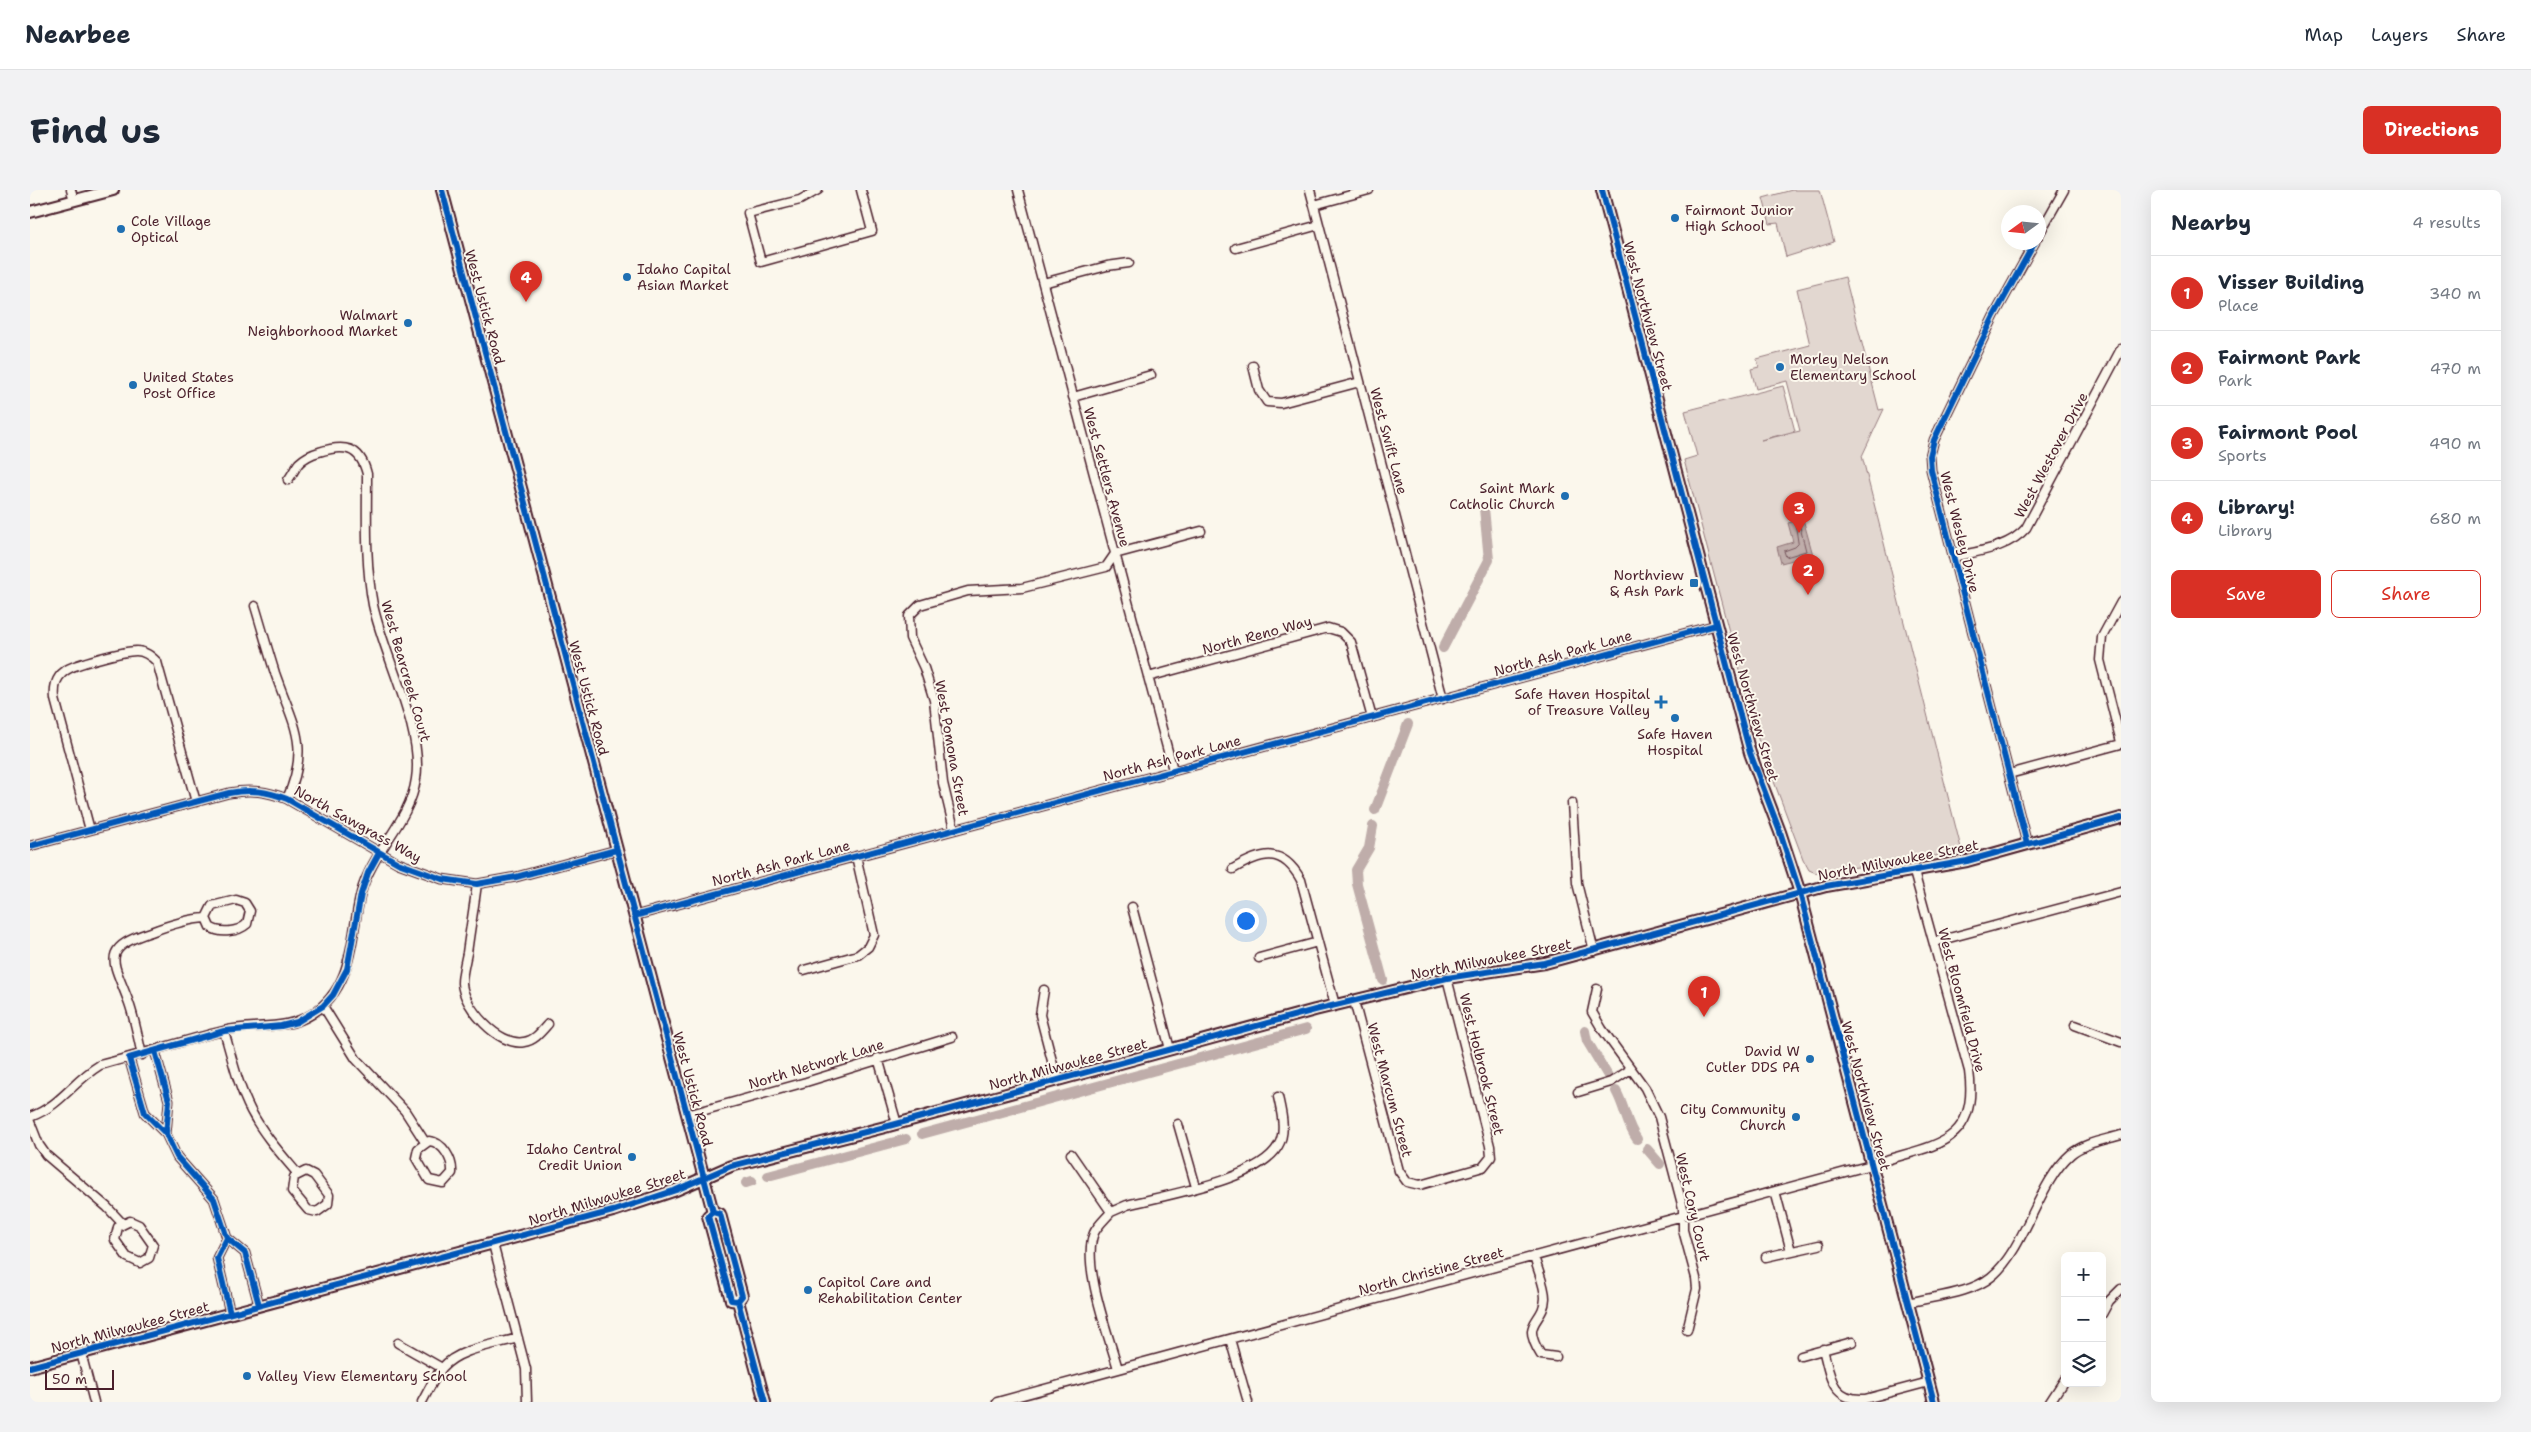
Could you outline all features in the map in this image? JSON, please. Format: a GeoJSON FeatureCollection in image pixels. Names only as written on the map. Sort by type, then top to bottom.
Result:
{"type":"FeatureCollection","features":[{"type":"Feature","properties":{"kind":"main road"},"geometry":{"type":"LineString","coordinates":[[30,212],[113,190]]}},
{"type":"Feature","properties":{"kind":"main road","name":"West Ustick Road"},"geometry":{"type":"LineString","coordinates":[[442,190],[704,1179],[714,1212],[720,1214],[742,1296],[738,1302],[765,1402]]}},
{"type":"Feature","properties":{"kind":"main road","name":"West Northview Street"},"geometry":{"type":"LineString","coordinates":[[1602,190],[1750,753],[1780,832],[1800,893],[1934,1402]]}},
{"type":"Feature","properties":{"kind":"main road","name":"North Milwaukee Street"},"geometry":{"type":"LineString","coordinates":[[30,1367],[613,1211],[704,1179],[731,1166],[897,1124],[1334,1005],[1447,978],[1525,968],[1594,951],[1826,886],[1914,872],[2121,818]]}},
{"type":"Feature","properties":{"kind":"street"},"geometry":{"type":"LineString","coordinates":[[71,190],[74,200]]}},
{"type":"Feature","properties":{"kind":"street"},"geometry":{"type":"LineString","coordinates":[[818,190],[800,200],[748,213],[761,262],[872,231],[861,190]]}},
{"type":"Feature","properties":{"kind":"street","name":"West Settlers Avenue"},"geometry":{"type":"LineString","coordinates":[[1018,190],[1173,770]]}},
{"type":"Feature","properties":{"kind":"street","name":"West Swift Lane"},"geometry":{"type":"LineString","coordinates":[[1310,190],[1443,699]]}},
{"type":"Feature","properties":{"kind":"street"},"geometry":{"type":"LineString","coordinates":[[1314,205],[1369,190]]}},
{"type":"Feature","properties":{"kind":"street"},"geometry":{"type":"LineString","coordinates":[[2046,222],[2064,190]]}},
{"type":"Feature","properties":{"kind":"street"},"geometry":{"type":"LineString","coordinates":[[1236,248],[1319,225]]}},
{"type":"Feature","properties":{"kind":"street","name":"West Wesley Drive"},"geometry":{"type":"LineString","coordinates":[[2027,844],[1931,470],[1930,456],[1934,440],[1994,316],[2031,250]]}},
{"type":"Feature","properties":{"kind":"street"},"geometry":{"type":"LineString","coordinates":[[1043,283],[1107,266],[1129,263]]}},
{"type":"Feature","properties":{"kind":"street","name":"West Westover Drive"},"geometry":{"type":"LineString","coordinates":[[1953,557],[2007,543],[2017,538],[2026,528],[2121,349]]}},
{"type":"Feature","properties":{"kind":"street"},"geometry":{"type":"LineString","coordinates":[[1253,366],[1260,390],[1267,402],[1281,403],[1360,382]]}},
{"type":"Feature","properties":{"kind":"street"},"geometry":{"type":"LineString","coordinates":[[1073,397],[1152,375]]}},
{"type":"Feature","properties":{"kind":"street","name":"West Bearcreek Court"},"geometry":{"type":"LineString","coordinates":[[288,480],[299,463],[312,454],[332,448],[344,447],[356,452],[364,462],[367,474],[368,568],[373,606],[412,730],[417,754],[417,778],[411,801],[379,853],[362,889],[347,969],[341,983],[323,1006]]}},
{"type":"Feature","properties":{"kind":"street"},"geometry":{"type":"LineString","coordinates":[[1115,554],[1201,531]]}},
{"type":"Feature","properties":{"kind":"street","name":"West Pomona Street"},"geometry":{"type":"LineString","coordinates":[[954,829],[943,783],[934,700],[924,668],[910,638],[909,616],[920,605],[968,592],[1022,588],[1106,566],[1115,554]]}},
{"type":"Feature","properties":{"kind":"street"},"geometry":{"type":"LineString","coordinates":[[2009,774],[2121,743],[2100,660],[2100,648],[2121,602]]}},
{"type":"Feature","properties":{"kind":"street"},"geometry":{"type":"LineString","coordinates":[[255,606],[298,737],[298,769],[287,799]]}},
{"type":"Feature","properties":{"kind":"street","name":"North Ash Park Lane"},"geometry":{"type":"LineString","coordinates":[[634,916],[1716,625]]}},
{"type":"Feature","properties":{"kind":"street","name":"North Reno Way"},"geometry":{"type":"LineString","coordinates":[[1148,677],[1328,628],[1341,632],[1351,642],[1372,718]]}},
{"type":"Feature","properties":{"kind":"street"},"geometry":{"type":"LineString","coordinates":[[90,830],[55,699],[54,688],[58,678],[66,670],[127,652],[138,651],[148,654],[156,662],[196,802]]}},
{"type":"Feature","properties":{"kind":"street","name":"North Sawgrass Way"},"geometry":{"type":"LineString","coordinates":[[30,846],[229,793],[250,790],[271,793],[287,799],[379,853],[420,872],[477,884],[516,877],[616,850]]}},
{"type":"Feature","properties":{"kind":"street"},"geometry":{"type":"LineString","coordinates":[[1572,803],[1576,883],[1594,951]]}},
{"type":"Feature","properties":{"kind":"street"},"geometry":{"type":"LineString","coordinates":[[1233,869],[1262,855],[1273,855],[1289,863],[1300,880],[1334,1005]]}},
{"type":"Feature","properties":{"kind":"street"},"geometry":{"type":"LineString","coordinates":[[804,970],[858,955],[868,947],[874,935],[856,856]]}},
{"type":"Feature","properties":{"kind":"street","name":"West Bloomfield Drive"},"geometry":{"type":"LineString","coordinates":[[1872,1165],[1940,1144],[1962,1125],[1970,1106],[1972,1091],[1969,1071],[1914,872]]}},
{"type":"Feature","properties":{"kind":"street"},"geometry":{"type":"LineString","coordinates":[[477,884],[462,983],[469,1004],[494,1033],[503,1040],[514,1043],[525,1042],[535,1038],[548,1024]]}},
{"type":"Feature","properties":{"kind":"street"},"geometry":{"type":"LineString","coordinates":[[1934,942],[2121,892]]}},
{"type":"Feature","properties":{"kind":"street"},"geometry":{"type":"LineString","coordinates":[[236,900],[245,903],[251,915],[244,928],[219,932],[210,927],[206,918],[212,906],[236,900]]}},
{"type":"Feature","properties":{"kind":"street"},"geometry":{"type":"LineString","coordinates":[[1132,907],[1170,1049]]}},
{"type":"Feature","properties":{"kind":"street"},"geometry":{"type":"LineString","coordinates":[[142,1055],[130,1005],[114,969],[114,958],[119,947],[127,940],[180,922],[206,918]]}},
{"type":"Feature","properties":{"kind":"street"},"geometry":{"type":"LineString","coordinates":[[1259,958],[1318,942]]}},
{"type":"Feature","properties":{"kind":"street","name":"West Holbrook Street"},"geometry":{"type":"LineString","coordinates":[[1407,1182],[1420,1185],[1483,1167],[1491,1157],[1490,1146],[1447,978]]}},
{"type":"Feature","properties":{"kind":"street","name":"West Cory Court"},"geometry":{"type":"LineString","coordinates":[[1597,989],[1592,1012],[1649,1096],[1659,1117],[1683,1208],[1683,1230],[1697,1288],[1687,1330]]}},
{"type":"Feature","properties":{"kind":"street","name":"North Milwaukee Street"},"geometry":{"type":"LineString","coordinates":[[1044,990],[1040,1015],[1058,1080]]}},
{"type":"Feature","properties":{"kind":"street","name":"West Marcum Street"},"geometry":{"type":"LineString","coordinates":[[1354,1001],[1399,1171],[1407,1182]]}},
{"type":"Feature","properties":{"kind":"street"},"geometry":{"type":"LineString","coordinates":[[30,1116],[57,1104],[86,1074],[100,1065],[142,1055],[224,1030],[281,1026],[304,1018],[323,1006],[356,1059],[405,1111],[425,1142]]}},
{"type":"Feature","properties":{"kind":"street"},"geometry":{"type":"LineString","coordinates":[[2076,1026],[2121,1042]]}},
{"type":"Feature","properties":{"kind":"street"},"geometry":{"type":"LineString","coordinates":[[224,1030],[242,1091],[250,1111],[267,1138],[297,1173]]}},
{"type":"Feature","properties":{"kind":"street","name":"North Network Lane"},"geometry":{"type":"LineString","coordinates":[[687,1115],[806,1082],[878,1058],[952,1037]]}},
{"type":"Feature","properties":{"kind":"street"},"geometry":{"type":"LineString","coordinates":[[155,1051],[169,1101],[166,1134]]}},
{"type":"Feature","properties":{"kind":"street"},"geometry":{"type":"LineString","coordinates":[[129,1058],[145,1113],[166,1134],[177,1157],[214,1199],[227,1238],[246,1253],[259,1306]]}},
{"type":"Feature","properties":{"kind":"street"},"geometry":{"type":"LineString","coordinates":[[878,1058],[897,1124]]}},
{"type":"Feature","properties":{"kind":"street"},"geometry":{"type":"LineString","coordinates":[[1578,1092],[1611,1082],[1631,1069]]}},
{"type":"Feature","properties":{"kind":"street"},"geometry":{"type":"LineString","coordinates":[[1118,1369],[1091,1268],[1089,1249],[1094,1231],[1111,1212],[1127,1205],[1244,1174],[1265,1162],[1279,1145],[1283,1121],[1278,1097]]}},
{"type":"Feature","properties":{"kind":"street"},"geometry":{"type":"LineString","coordinates":[[30,1122],[39,1145],[46,1155],[122,1223],[135,1222],[151,1241],[152,1254],[145,1261],[131,1261],[116,1240],[116,1231],[122,1223]]}},
{"type":"Feature","properties":{"kind":"street"},"geometry":{"type":"LineString","coordinates":[[1178,1124],[1196,1187]]}},
{"type":"Feature","properties":{"kind":"street"},"geometry":{"type":"LineString","coordinates":[[1908,1303],[1975,1287],[1991,1277],[2006,1260],[2058,1169],[2072,1153],[2090,1144],[2121,1136]]}},
{"type":"Feature","properties":{"kind":"street"},"geometry":{"type":"LineString","coordinates":[[425,1142],[438,1143],[452,1164],[452,1173],[443,1183],[429,1180],[416,1158],[418,1149],[425,1142]]}},
{"type":"Feature","properties":{"kind":"street"},"geometry":{"type":"LineString","coordinates":[[1071,1154],[1111,1212]]}},
{"type":"Feature","properties":{"kind":"street","name":"North Christine Street"},"geometry":{"type":"LineString","coordinates":[[997,1402],[1872,1165]]}},
{"type":"Feature","properties":{"kind":"street"},"geometry":{"type":"LineString","coordinates":[[310,1172],[327,1190],[328,1204],[322,1211],[308,1210],[292,1191],[291,1181],[297,1173],[310,1172]]}},
{"type":"Feature","properties":{"kind":"street"},"geometry":{"type":"LineString","coordinates":[[1775,1191],[1791,1251]]}},
{"type":"Feature","properties":{"kind":"street"},"geometry":{"type":"LineString","coordinates":[[227,1238],[217,1258],[230,1313]]}},
{"type":"Feature","properties":{"kind":"street"},"geometry":{"type":"LineString","coordinates":[[493,1244],[526,1369],[526,1402]]}},
{"type":"Feature","properties":{"kind":"street"},"geometry":{"type":"LineString","coordinates":[[1766,1257],[1819,1246]]}},
{"type":"Feature","properties":{"kind":"street"},"geometry":{"type":"LineString","coordinates":[[1534,1256],[1545,1297],[1544,1304],[1533,1324],[1532,1337],[1541,1356],[1556,1357]]}},
{"type":"Feature","properties":{"kind":"street"},"geometry":{"type":"LineString","coordinates":[[2106,1309],[2121,1289]]}},
{"type":"Feature","properties":{"kind":"street"},"geometry":{"type":"LineString","coordinates":[[422,1402],[442,1368],[462,1354],[518,1338]]}},
{"type":"Feature","properties":{"kind":"street"},"geometry":{"type":"LineString","coordinates":[[1230,1339],[1248,1402]]}},
{"type":"Feature","properties":{"kind":"street"},"geometry":{"type":"LineString","coordinates":[[1801,1356],[1852,1342]]}},
{"type":"Feature","properties":{"kind":"street"},"geometry":{"type":"LineString","coordinates":[[398,1343],[442,1368]]}},
{"type":"Feature","properties":{"kind":"street"},"geometry":{"type":"LineString","coordinates":[[1823,1349],[1836,1389],[1844,1396],[1854,1400],[1865,1399],[1929,1382]]}},
{"type":"Feature","properties":{"kind":"street"},"geometry":{"type":"LineString","coordinates":[[81,1353],[94,1402]]}},
{"type":"Feature","properties":{"kind":"street"},"geometry":{"type":"LineString","coordinates":[[2050,1402],[2061,1385]]}},
{"type":"Feature","properties":{"kind":"shaded area"},"geometry":{"type":"Polygon","coordinates":[[[1792,190],[1820,190],[1834,242],[1786,257],[1778,223],[1770,224],[1763,198],[1792,190]]]}},
{"type":"Feature","properties":{"kind":"shaded area"},"geometry":{"type":"Polygon","coordinates":[[[1845,277],[1879,410],[1884,409],[1862,456],[1962,852],[1816,873],[1809,870],[1803,859],[1755,731],[1684,460],[1697,456],[1685,411],[1783,386],[1795,431],[1761,440],[1800,431],[1787,381],[1756,389],[1751,369],[1759,367],[1757,359],[1810,345],[1797,289],[1845,277]]]}},
{"type":"Feature","properties":{"kind":"water"},"geometry":{"type":"Polygon","coordinates":[[[1803,519],[1813,555],[1781,563],[1777,547],[1793,542],[1788,523],[1803,519]]]}},
{"type":"Feature","properties":{"kind":"waterway"},"geometry":{"type":"LineString","coordinates":[[1443,648],[1489,560],[1484,508]]}},
{"type":"Feature","properties":{"kind":"waterway"},"geometry":{"type":"LineString","coordinates":[[1375,810],[1408,724]]}},
{"type":"Feature","properties":{"kind":"waterway"},"geometry":{"type":"LineString","coordinates":[[1373,826],[1369,848],[1356,870],[1357,884],[1383,980]]}},
{"type":"Feature","properties":{"kind":"waterway"},"geometry":{"type":"LineString","coordinates":[[922,1134],[1306,1029]]}},
{"type":"Feature","properties":{"kind":"waterway"},"geometry":{"type":"LineString","coordinates":[[1585,1031],[1587,1041],[1608,1076]]}},
{"type":"Feature","properties":{"kind":"waterway"},"geometry":{"type":"LineString","coordinates":[[1616,1091],[1630,1127],[1637,1139]]}},
{"type":"Feature","properties":{"kind":"waterway"},"geometry":{"type":"LineString","coordinates":[[768,1176],[906,1139]]}},
{"type":"Feature","properties":{"kind":"waterway"},"geometry":{"type":"LineString","coordinates":[[1647,1149],[1660,1164]]}},
{"type":"Feature","properties":{"kind":"waterway"},"geometry":{"type":"LineString","coordinates":[[746,1183],[752,1181]]}},
{"type":"Feature","properties":{"kind":"cycle path"},"geometry":{"type":"LineString","coordinates":[[442,190],[713,1212]]}},
{"type":"Feature","properties":{"kind":"cycle path"},"geometry":{"type":"LineString","coordinates":[[1602,190],[1750,753],[1780,832],[1800,893],[1934,1402]]}},
{"type":"Feature","properties":{"kind":"cycle path"},"geometry":{"type":"LineString","coordinates":[[2027,844],[1931,470],[1930,456],[1934,440],[1994,316],[2031,250]]}},
{"type":"Feature","properties":{"kind":"cycle path"},"geometry":{"type":"LineString","coordinates":[[634,916],[1716,625]]}},
{"type":"Feature","properties":{"kind":"cycle path"},"geometry":{"type":"LineString","coordinates":[[30,846],[229,793],[251,791],[272,794],[287,799],[398,863],[442,879],[477,884],[516,877],[616,850]]}},
{"type":"Feature","properties":{"kind":"cycle path"},"geometry":{"type":"LineString","coordinates":[[30,1367],[613,1211],[676,1190],[731,1166],[885,1127],[1315,1010],[1447,978],[1545,963],[1826,886],[1967,861],[2121,818]]}},
{"type":"Feature","properties":{"kind":"cycle path"},"geometry":{"type":"LineString","coordinates":[[155,1051],[169,1101],[166,1134],[145,1113],[129,1058],[224,1031],[281,1026],[297,1022],[323,1006],[333,995],[347,969],[361,894],[368,873],[379,853]]}},
{"type":"Feature","properties":{"kind":"cycle path"},"geometry":{"type":"LineString","coordinates":[[166,1134],[177,1157],[214,1199],[227,1238]]}},
{"type":"Feature","properties":{"kind":"cycle path"},"geometry":{"type":"LineString","coordinates":[[713,1212],[720,1214],[742,1296],[738,1301],[765,1402]]}},
{"type":"Feature","properties":{"kind":"cycle path"},"geometry":{"type":"LineString","coordinates":[[713,1212],[708,1216],[731,1300],[738,1301]]}},
{"type":"Feature","properties":{"kind":"cycle path"},"geometry":{"type":"LineString","coordinates":[[230,1313],[217,1258],[227,1238],[245,1253],[259,1305]]}},
{"type":"Feature","properties":{"kind":"place","name":"Fairmont Junior High School"},"geometry":{"type":"Point","coordinates":[1675,218]}},
{"type":"Feature","properties":{"kind":"place","name":"Cole Village Optical"},"geometry":{"type":"Point","coordinates":[121,229]}},
{"type":"Feature","properties":{"kind":"place","name":"Idaho Capital Asian Market"},"geometry":{"type":"Point","coordinates":[627,277]}},
{"type":"Feature","properties":{"kind":"place","name":"Library!"},"geometry":{"type":"Point","coordinates":[526,302]}},
{"type":"Feature","properties":{"kind":"place","name":"Walmart Neighborhood Market"},"geometry":{"type":"Point","coordinates":[408,323]}},
{"type":"Feature","properties":{"kind":"place","name":"Morley Nelson Elementary School"},"geometry":{"type":"Point","coordinates":[1780,367]}},
{"type":"Feature","properties":{"kind":"place","name":"United States Post Office"},"geometry":{"type":"Point","coordinates":[133,385]}},
{"type":"Feature","properties":{"kind":"place","name":"Saint Mark Catholic Church"},"geometry":{"type":"Point","coordinates":[1565,496]}},
{"type":"Feature","properties":{"kind":"place","name":"Fairmont Pool"},"geometry":{"type":"Point","coordinates":[1799,533]}},
{"type":"Feature","properties":{"kind":"place","name":"Northview & Ash Park"},"geometry":{"type":"Point","coordinates":[1694,583]}},
{"type":"Feature","properties":{"kind":"place","name":"Fairmont Park"},"geometry":{"type":"Point","coordinates":[1808,595]}},
{"type":"Feature","properties":{"kind":"place","name":"Safe Haven Hospital of Treasure Valley"},"geometry":{"type":"Point","coordinates":[1661,702]}},
{"type":"Feature","properties":{"kind":"place","name":"Safe Haven Hospital"},"geometry":{"type":"Point","coordinates":[1675,718]}},
{"type":"Feature","properties":{"kind":"place","name":"Visser Building"},"geometry":{"type":"Point","coordinates":[1704,1017]}},
{"type":"Feature","properties":{"kind":"place","name":"David W Cutler DDS PA"},"geometry":{"type":"Point","coordinates":[1810,1059]}},
{"type":"Feature","properties":{"kind":"place","name":"City Community Church"},"geometry":{"type":"Point","coordinates":[1796,1117]}},
{"type":"Feature","properties":{"kind":"place","name":"Idaho Central Credit Union"},"geometry":{"type":"Point","coordinates":[632,1157]}},
{"type":"Feature","properties":{"kind":"place","name":"Capitol Care and Rehabilitation Center"},"geometry":{"type":"Point","coordinates":[808,1290]}},
{"type":"Feature","properties":{"kind":"place","name":"Valley View Elementary School"},"geometry":{"type":"Point","coordinates":[247,1376]}}]}
